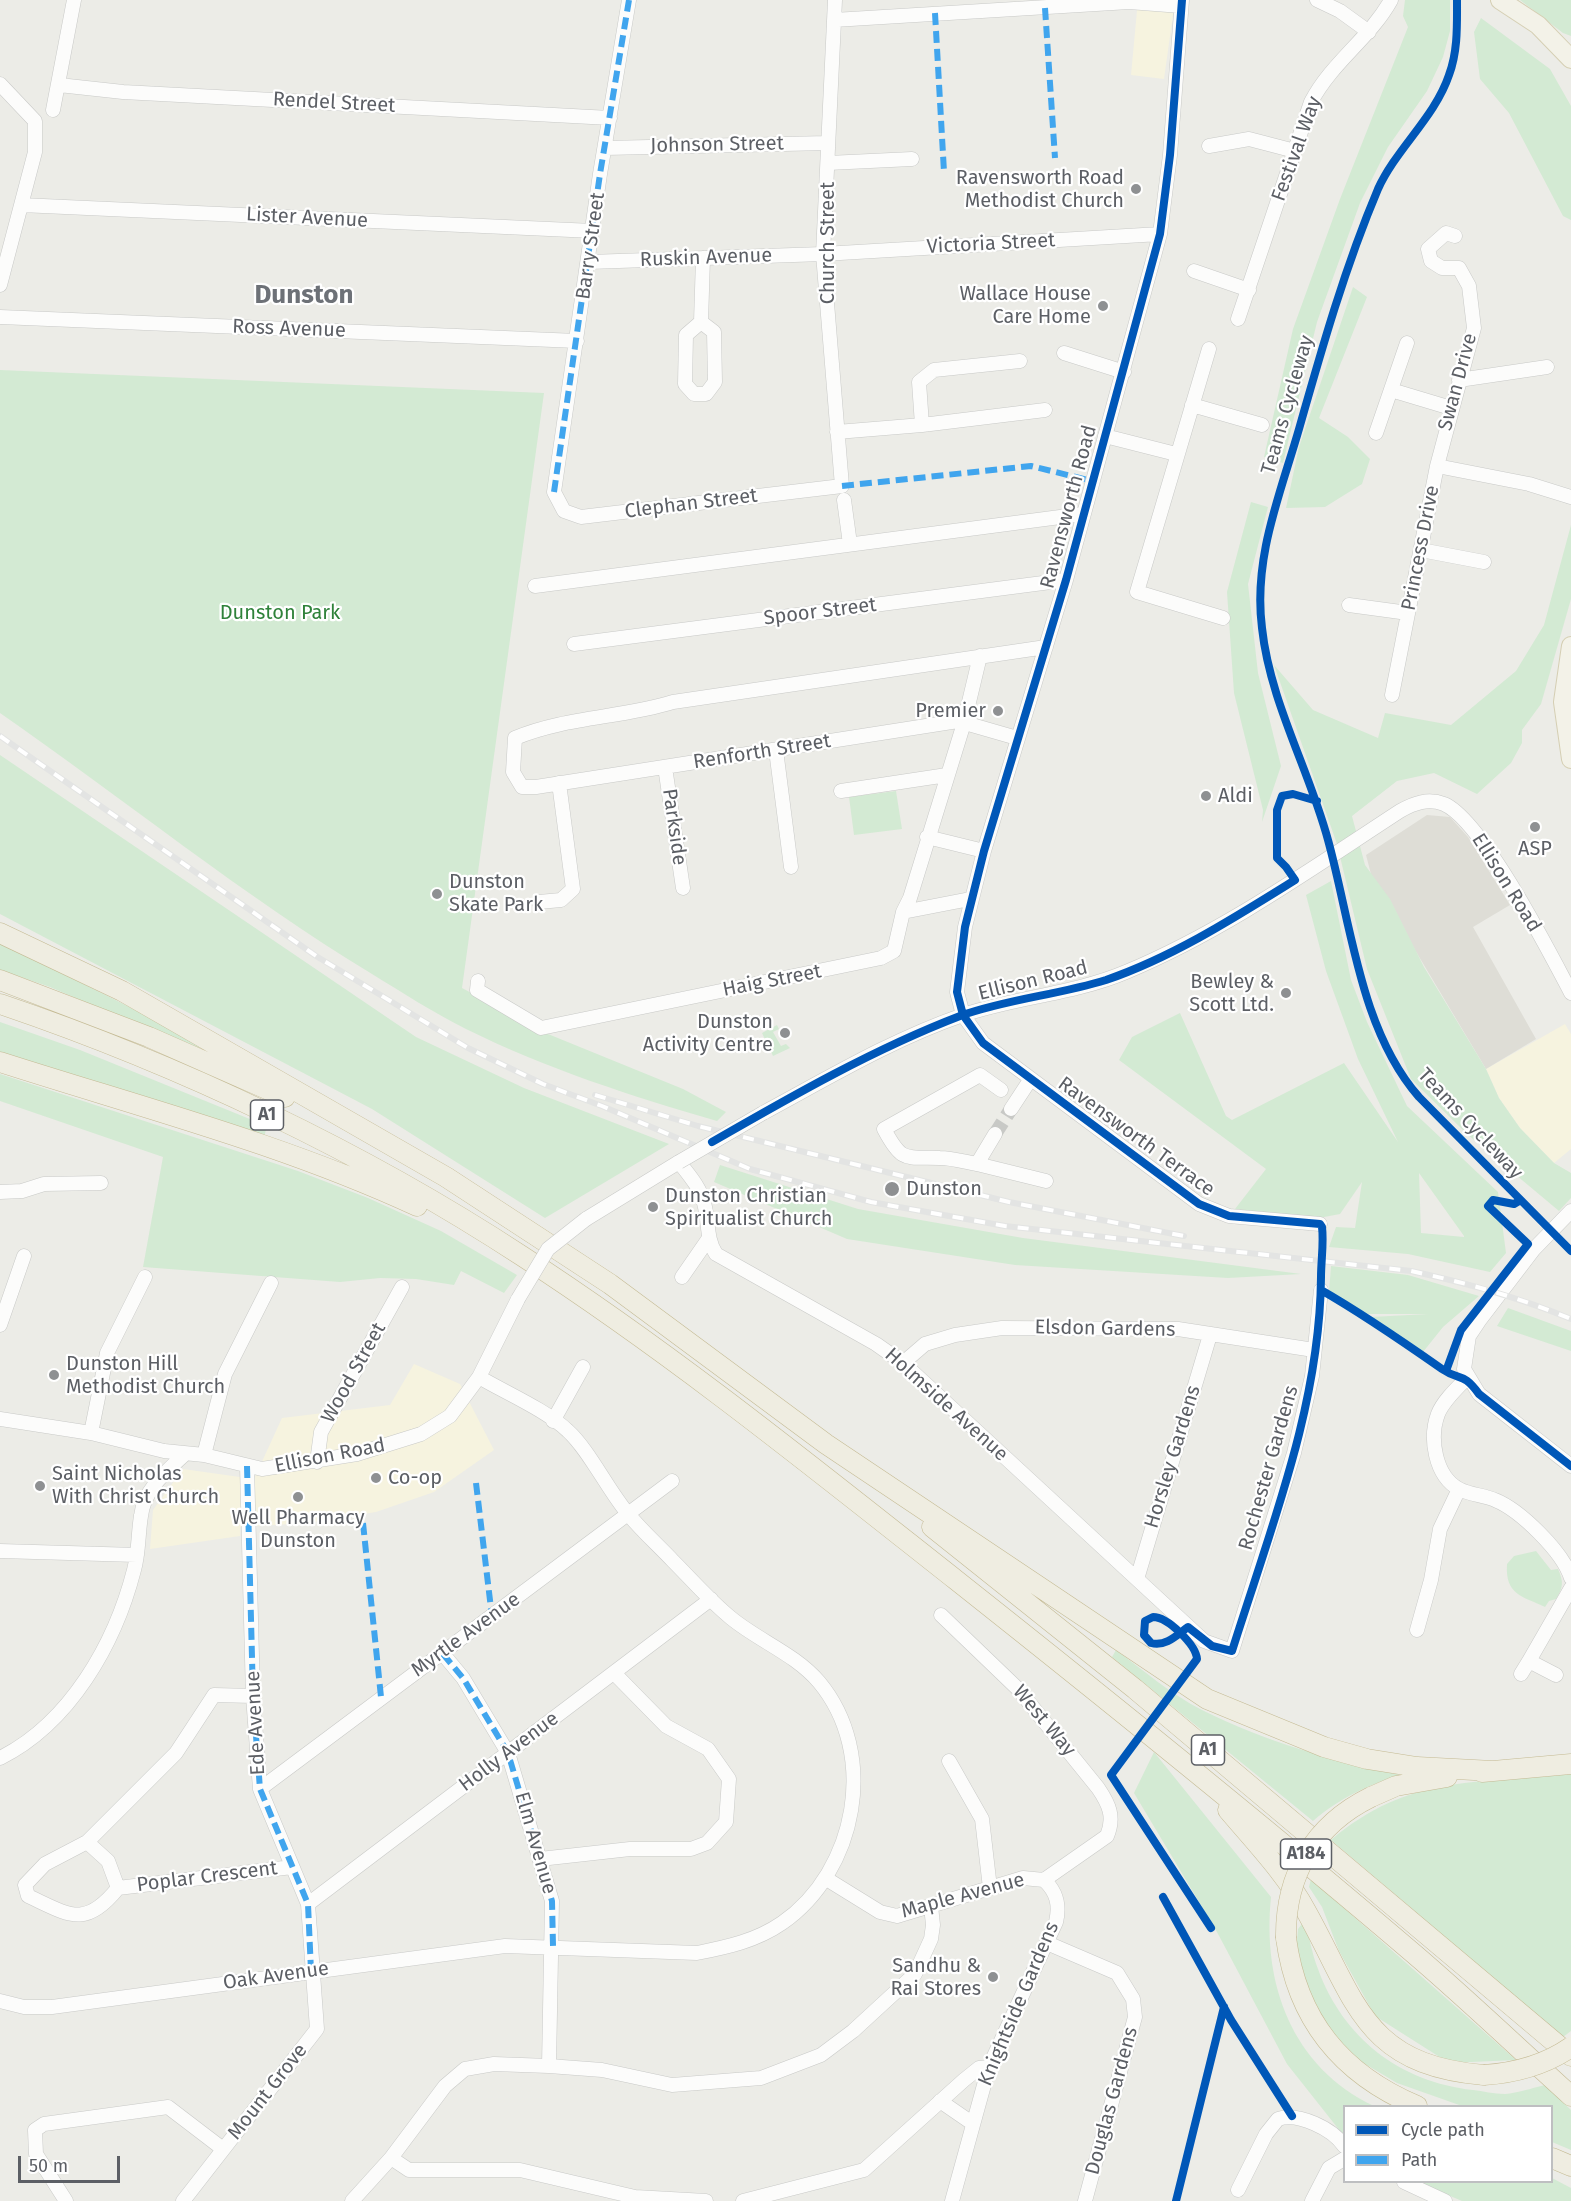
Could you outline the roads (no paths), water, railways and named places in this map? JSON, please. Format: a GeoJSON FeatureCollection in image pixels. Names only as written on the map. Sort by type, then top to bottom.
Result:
{"type":"FeatureCollection","features":[{"type":"Feature","properties":{"kind":"highway"},"geometry":{"type":"LineString","coordinates":[[0,933],[122,991],[446,1177]]}},
{"type":"Feature","properties":{"kind":"highway","name":"A1"},"geometry":{"type":"LineString","coordinates":[[0,980],[160,1042],[288,1099],[446,1177],[610,1284],[839,1452],[1135,1689],[1571,2056]]}},
{"type":"Feature","properties":{"kind":"highway","name":"A1"},"geometry":{"type":"LineString","coordinates":[[0,1004],[140,1057],[289,1125],[428,1198],[520,1254],[593,1304],[798,1455],[1197,1772],[1417,1956],[1571,2096]]}},
{"type":"Feature","properties":{"kind":"highway"},"geometry":{"type":"LineString","coordinates":[[0,1062],[314,1162],[354,1177],[520,1254]]}},
{"type":"Feature","properties":{"kind":"highway","name":"A184"},"geometry":{"type":"LineString","coordinates":[[839,1452],[1207,1699],[1324,1747],[1367,1759],[1418,1767],[1493,1771]]}},
{"type":"Feature","properties":{"kind":"highway","name":"A184"},"geometry":{"type":"LineString","coordinates":[[1415,2105],[1369,2080],[1348,2064],[1318,2031],[1296,1985],[1286,1938],[1286,1919],[1290,1890],[1301,1862],[1311,1845],[1338,1817],[1371,1797],[1396,1786],[1493,1771],[1571,1764]]}},
{"type":"Feature","properties":{"kind":"highway","name":"A1"},"geometry":{"type":"LineString","coordinates":[[1197,1772],[1288,1882],[1306,1910],[1359,2014],[1394,2047],[1437,2068],[1484,2075],[1525,2069],[1544,2062],[1571,2047]]}},
{"type":"Feature","properties":{"kind":"highway"},"geometry":{"type":"LineString","coordinates":[[1553,2159],[1571,2166]]}},
{"type":"Feature","properties":{"kind":"main road"},"geometry":{"type":"LineString","coordinates":[[1500,0],[1538,25],[1570,55]]}},
{"type":"Feature","properties":{"kind":"main road"},"geometry":{"type":"LineString","coordinates":[[1571,646],[1563,702],[1571,759]]}},
{"type":"Feature","properties":{"kind":"street"},"geometry":{"type":"LineString","coordinates":[[53,110],[74,0]]}},
{"type":"Feature","properties":{"kind":"street","name":"Barry Street"},"geometry":{"type":"LineString","coordinates":[[554,492],[629,0]]}},
{"type":"Feature","properties":{"kind":"street","name":"Church Street"},"geometry":{"type":"LineString","coordinates":[[835,0],[823,254],[842,486]]}},
{"type":"Feature","properties":{"kind":"street"},"geometry":{"type":"LineString","coordinates":[[1317,0],[1340,11],[1369,32]]}},
{"type":"Feature","properties":{"kind":"street","name":"Festival Way"},"geometry":{"type":"LineString","coordinates":[[1239,319],[1295,151],[1320,86],[1338,62],[1369,32],[1391,0]]}},
{"type":"Feature","properties":{"kind":"street"},"geometry":{"type":"LineString","coordinates":[[834,20],[1129,2],[1182,3]]}},
{"type":"Feature","properties":{"kind":"street","name":"Ravensworth Road"},"geometry":{"type":"LineString","coordinates":[[963,1015],[957,981],[970,899],[1066,580],[1160,234],[1170,155],[1182,3]]}},
{"type":"Feature","properties":{"kind":"street"},"geometry":{"type":"LineString","coordinates":[[0,84],[35,121],[35,152],[0,285]]}},
{"type":"Feature","properties":{"kind":"street","name":"Rendel Street"},"geometry":{"type":"LineString","coordinates":[[59,85],[123,92],[610,118]]}},
{"type":"Feature","properties":{"kind":"street"},"geometry":{"type":"LineString","coordinates":[[1209,146],[1249,139],[1295,151]]}},
{"type":"Feature","properties":{"kind":"street","name":"Johnson Street"},"geometry":{"type":"LineString","coordinates":[[605,148],[828,143]]}},
{"type":"Feature","properties":{"kind":"street"},"geometry":{"type":"LineString","coordinates":[[828,163],[912,159]]}},
{"type":"Feature","properties":{"kind":"street","name":"Lister Avenue"},"geometry":{"type":"LineString","coordinates":[[21,205],[593,231]]}},
{"type":"Feature","properties":{"kind":"street","name":"Swan Drive"},"geometry":{"type":"LineString","coordinates":[[1437,466],[1474,328],[1469,286],[1459,268],[1442,268],[1431,261],[1428,249],[1436,239],[1446,233],[1455,236]]}},
{"type":"Feature","properties":{"kind":"street","name":"Victoria Street"},"geometry":{"type":"LineString","coordinates":[[823,254],[1160,234]]}},
{"type":"Feature","properties":{"kind":"street","name":"Ruskin Avenue"},"geometry":{"type":"LineString","coordinates":[[589,262],[823,254]]}},
{"type":"Feature","properties":{"kind":"street"},"geometry":{"type":"LineString","coordinates":[[701,322],[714,332],[715,382],[706,394],[694,394],[684,384],[686,335],[701,322],[703,258]]}},
{"type":"Feature","properties":{"kind":"street"},"geometry":{"type":"LineString","coordinates":[[1194,271],[1249,290]]}},
{"type":"Feature","properties":{"kind":"street","name":"Ross Avenue"},"geometry":{"type":"LineString","coordinates":[[0,317],[577,341]]}},
{"type":"Feature","properties":{"kind":"street"},"geometry":{"type":"LineString","coordinates":[[1376,433],[1407,343]]}},
{"type":"Feature","properties":{"kind":"street"},"geometry":{"type":"LineString","coordinates":[[1209,349],[1176,454],[1137,592],[1223,618]]}},
{"type":"Feature","properties":{"kind":"street"},"geometry":{"type":"LineString","coordinates":[[1064,353],[1124,372]]}},
{"type":"Feature","properties":{"kind":"street"},"geometry":{"type":"LineString","coordinates":[[922,425],[919,382],[934,370],[1020,361]]}},
{"type":"Feature","properties":{"kind":"street"},"geometry":{"type":"LineString","coordinates":[[1459,380],[1547,367]]}},
{"type":"Feature","properties":{"kind":"street"},"geometry":{"type":"LineString","coordinates":[[1391,390],[1451,408]]}},
{"type":"Feature","properties":{"kind":"street"},"geometry":{"type":"LineString","coordinates":[[1192,405],[1262,425]]}},
{"type":"Feature","properties":{"kind":"street"},"geometry":{"type":"LineString","coordinates":[[837,432],[922,425],[1045,410]]}},
{"type":"Feature","properties":{"kind":"street","name":"Ravensworth Road"},"geometry":{"type":"LineString","coordinates":[[1105,436],[1176,454]]}},
{"type":"Feature","properties":{"kind":"street","name":"Princess Drive"},"geometry":{"type":"LineString","coordinates":[[1392,695],[1437,466],[1529,484],[1571,497]]}},
{"type":"Feature","properties":{"kind":"street","name":"Clephan Street"},"geometry":{"type":"LineString","coordinates":[[554,492],[564,511],[581,517],[842,486]]}},
{"type":"Feature","properties":{"kind":"street"},"geometry":{"type":"LineString","coordinates":[[844,500],[849,544]]}},
{"type":"Feature","properties":{"kind":"street"},"geometry":{"type":"LineString","coordinates":[[535,586],[1083,514]]}},
{"type":"Feature","properties":{"kind":"street"},"geometry":{"type":"LineString","coordinates":[[1421,550],[1484,561]]}},
{"type":"Feature","properties":{"kind":"street","name":"Spoor Street"},"geometry":{"type":"LineString","coordinates":[[574,644],[1066,580]]}},
{"type":"Feature","properties":{"kind":"street"},"geometry":{"type":"LineString","coordinates":[[1350,605],[1408,613]]}},
{"type":"Feature","properties":{"kind":"street"},"geometry":{"type":"LineString","coordinates":[[980,656],[1046,647]]}},
{"type":"Feature","properties":{"kind":"street","name":"Haig Street"},"geometry":{"type":"LineString","coordinates":[[478,981],[477,990],[542,1028],[881,958],[894,951],[903,912],[931,838],[947,775],[964,723],[980,656]]}},
{"type":"Feature","properties":{"kind":"street","name":"Renforth Street"},"geometry":{"type":"LineString","coordinates":[[980,656],[673,702],[643,711],[539,728],[515,738],[513,772],[522,787],[559,783],[958,721],[1017,738]]}},
{"type":"Feature","properties":{"kind":"street"},"geometry":{"type":"LineString","coordinates":[[776,750],[791,867]]}},
{"type":"Feature","properties":{"kind":"street","name":"Parkside"},"geometry":{"type":"LineString","coordinates":[[665,767],[683,888]]}},
{"type":"Feature","properties":{"kind":"street"},"geometry":{"type":"LineString","coordinates":[[841,791],[947,775]]}},
{"type":"Feature","properties":{"kind":"street"},"geometry":{"type":"LineString","coordinates":[[539,902],[561,900],[573,889],[559,783]]}},
{"type":"Feature","properties":{"kind":"street","name":"Ellison Road"},"geometry":{"type":"LineString","coordinates":[[0,1419],[92,1433],[185,1454],[204,1455],[247,1466],[280,1468],[357,1454],[422,1434],[450,1416],[479,1377],[518,1299],[548,1249],[586,1219],[763,1113],[868,1056],[963,1015],[1094,983],[1149,962],[1230,921],[1407,807],[1428,801],[1450,808],[1470,826],[1504,876],[1571,993]]}},
{"type":"Feature","properties":{"kind":"street"},"geometry":{"type":"LineString","coordinates":[[931,838],[984,851]]}},
{"type":"Feature","properties":{"kind":"street"},"geometry":{"type":"LineString","coordinates":[[903,912],[970,899]]}},
{"type":"Feature","properties":{"kind":"street","name":"Ravensworth Terrace"},"geometry":{"type":"LineString","coordinates":[[963,1015],[983,1043],[1030,1080],[1209,1210],[1229,1216],[1320,1224]]}},
{"type":"Feature","properties":{"kind":"street"},"geometry":{"type":"LineString","coordinates":[[1001,1090],[980,1075],[884,1129],[895,1150],[906,1158],[940,1158],[1046,1180]]}},
{"type":"Feature","properties":{"kind":"street"},"geometry":{"type":"LineString","coordinates":[[1011,1109],[1030,1080]]}},
{"type":"Feature","properties":{"kind":"street"},"geometry":{"type":"LineString","coordinates":[[977,1164],[995,1134]]}},
{"type":"Feature","properties":{"kind":"street"},"geometry":{"type":"LineString","coordinates":[[679,1162],[698,1188],[704,1203],[709,1238],[681,1277]]}},
{"type":"Feature","properties":{"kind":"street"},"geometry":{"type":"LineString","coordinates":[[0,1192],[22,1191],[44,1184],[101,1184]]}},
{"type":"Feature","properties":{"kind":"street"},"geometry":{"type":"LineString","coordinates":[[1571,1211],[1534,1249],[1469,1336],[1464,1369],[1467,1378],[1479,1394],[1571,1466]]}},
{"type":"Feature","properties":{"kind":"street","name":"Holmside Avenue"},"geometry":{"type":"LineString","coordinates":[[709,1238],[716,1254],[876,1344],[903,1363],[1204,1641],[1232,1651]]}},
{"type":"Feature","properties":{"kind":"street"},"geometry":{"type":"LineString","coordinates":[[0,1325],[24,1256]]}},
{"type":"Feature","properties":{"kind":"street"},"geometry":{"type":"LineString","coordinates":[[92,1433],[107,1353],[146,1277]]}},
{"type":"Feature","properties":{"kind":"street"},"geometry":{"type":"LineString","coordinates":[[204,1455],[225,1374],[271,1283]]}},
{"type":"Feature","properties":{"kind":"street","name":"Wood Street"},"geometry":{"type":"LineString","coordinates":[[317,1461],[321,1432],[402,1287]]}},
{"type":"Feature","properties":{"kind":"street","name":"Rochester Gardens"},"geometry":{"type":"LineString","coordinates":[[1232,1651],[1294,1453],[1312,1376],[1321,1290]]}},
{"type":"Feature","properties":{"kind":"street","name":"Elsdon Gardens"},"geometry":{"type":"LineString","coordinates":[[903,1363],[925,1344],[955,1335],[1002,1328],[1178,1329],[1314,1350]]}},
{"type":"Feature","properties":{"kind":"street","name":"Horsley Gardens"},"geometry":{"type":"LineString","coordinates":[[1137,1579],[1210,1335]]}},
{"type":"Feature","properties":{"kind":"street"},"geometry":{"type":"LineString","coordinates":[[553,1421],[583,1367]]}},
{"type":"Feature","properties":{"kind":"street","name":"Oak Avenue"},"geometry":{"type":"LineString","coordinates":[[0,2001],[24,2007],[52,2007],[505,1947],[553,1946],[697,1953],[729,1947],[758,1937],[782,1922],[803,1904],[825,1878],[842,1847],[852,1814],[854,1769],[848,1739],[838,1714],[819,1683],[796,1660],[731,1618],[711,1599],[628,1515],[568,1431],[479,1377]]}},
{"type":"Feature","properties":{"kind":"street"},"geometry":{"type":"LineString","coordinates":[[1467,1378],[1450,1396],[1438,1414],[1435,1452],[1440,1467],[1449,1481],[1460,1489],[1494,1499],[1517,1512],[1561,1559],[1571,1578]]}},
{"type":"Feature","properties":{"kind":"street"},"geometry":{"type":"LineString","coordinates":[[0,1419],[0,1434]]}},
{"type":"Feature","properties":{"kind":"street"},"geometry":{"type":"LineString","coordinates":[[0,1758],[45,1727],[73,1695],[111,1638],[138,1555],[141,1513],[149,1492],[156,1481],[185,1454]]}},
{"type":"Feature","properties":{"kind":"street","name":"Ede Avenue"},"geometry":{"type":"LineString","coordinates":[[247,1466],[254,1696],[260,1789],[308,1904],[311,1971]]}},
{"type":"Feature","properties":{"kind":"street","name":"Myrtle Avenue"},"geometry":{"type":"LineString","coordinates":[[260,1789],[672,1481]]}},
{"type":"Feature","properties":{"kind":"street"},"geometry":{"type":"LineString","coordinates":[[1417,1630],[1431,1580],[1440,1529],[1460,1489]]}},
{"type":"Feature","properties":{"kind":"street"},"geometry":{"type":"LineString","coordinates":[[0,1551],[138,1555]]}},
{"type":"Feature","properties":{"kind":"street"},"geometry":{"type":"LineString","coordinates":[[1521,1674],[1571,1588]]}},
{"type":"Feature","properties":{"kind":"street","name":"Holly Avenue"},"geometry":{"type":"LineString","coordinates":[[308,1904],[711,1599]]}},
{"type":"Feature","properties":{"kind":"street","name":"West Way"},"geometry":{"type":"LineString","coordinates":[[940,1615],[1018,1689],[1105,1799],[1111,1822],[1107,1836],[1100,1843]]}},
{"type":"Feature","properties":{"kind":"street","name":"Elm Avenue"},"geometry":{"type":"LineString","coordinates":[[442,1654],[463,1678],[508,1753],[552,1901],[553,1946],[549,2066]]}},
{"type":"Feature","properties":{"kind":"street"},"geometry":{"type":"LineString","coordinates":[[1529,1660],[1556,1675]]}},
{"type":"Feature","properties":{"kind":"street"},"geometry":{"type":"LineString","coordinates":[[540,1859],[630,1849],[691,1849],[707,1843],[726,1822],[729,1779],[708,1749],[666,1726],[614,1673]]}},
{"type":"Feature","properties":{"kind":"street","name":"Poplar Crescent"},"geometry":{"type":"LineString","coordinates":[[254,1696],[214,1695],[176,1753],[87,1842],[45,1864],[25,1885],[28,1896],[64,1913],[81,1916],[104,1906],[118,1888],[292,1867]]}},
{"type":"Feature","properties":{"kind":"street"},"geometry":{"type":"LineString","coordinates":[[949,1761],[982,1819],[990,1888]]}},
{"type":"Feature","properties":{"kind":"street"},"geometry":{"type":"LineString","coordinates":[[87,1842],[108,1861],[118,1888]]}},
{"type":"Feature","properties":{"kind":"street","name":"Maple Avenue"},"geometry":{"type":"LineString","coordinates":[[825,1878],[880,1912],[897,1916],[1031,1877],[1044,1880],[1100,1843]]}},
{"type":"Feature","properties":{"kind":"street","name":"Knightside Gardens"},"geometry":{"type":"LineString","coordinates":[[952,2201],[988,2067],[1047,1943],[1059,1911],[1055,1894],[1044,1880]]}},
{"type":"Feature","properties":{"kind":"street"},"geometry":{"type":"LineString","coordinates":[[352,2201],[391,2158],[445,2085],[465,2069],[494,2064],[602,2070],[672,2085],[761,2078],[821,2055],[853,2031],[915,1974],[931,1939],[933,1925],[931,1906]]}},
{"type":"Feature","properties":{"kind":"street","name":"Douglas Gardens"},"geometry":{"type":"LineString","coordinates":[[1047,1943],[1117,1973],[1133,1998],[1135,2017],[1084,2201]]}},
{"type":"Feature","properties":{"kind":"street","name":"Mount Grove"},"geometry":{"type":"LineString","coordinates":[[183,2201],[317,2029],[311,1971]]}},
{"type":"Feature","properties":{"kind":"street"},"geometry":{"type":"LineString","coordinates":[[743,2201],[864,2170],[940,2101],[980,2068],[988,2067]]}},
{"type":"Feature","properties":{"kind":"street"},"geometry":{"type":"LineString","coordinates":[[940,2101],[972,2123]]}},
{"type":"Feature","properties":{"kind":"street"},"geometry":{"type":"LineString","coordinates":[[66,2201],[36,2154],[35,2130],[44,2124],[168,2107],[223,2149]]}},
{"type":"Feature","properties":{"kind":"street"},"geometry":{"type":"LineString","coordinates":[[1238,2190],[1266,2134],[1278,2119],[1292,2116],[1300,2118],[1334,2135],[1343,2145]]}},
{"type":"Feature","properties":{"kind":"street"},"geometry":{"type":"LineString","coordinates":[[391,2158],[409,2170],[520,2170],[635,2197],[706,2201]]}},
{"type":"Feature","properties":{"kind":"street"},"geometry":{"type":"LineString","coordinates":[[1312,2201],[1329,2168],[1343,2160]]}},
{"type":"Feature","properties":{"kind":"street"},"geometry":{"type":"LineString","coordinates":[[1408,2183],[1445,2201]]}},
{"type":"Feature","properties":{"kind":"tunnel"},"geometry":{"type":"LineString","coordinates":[[995,1134],[1011,1109]]}},
{"type":"Feature","properties":{"kind":"railway"},"geometry":{"type":"LineString","coordinates":[[0,736],[316,956],[468,1048],[543,1084],[602,1106],[750,1169],[871,1202],[1005,1226],[1411,1271],[1492,1291],[1571,1319]]}},
{"type":"Feature","properties":{"kind":"railway"},"geometry":{"type":"LineString","coordinates":[[595,1095],[698,1126],[1009,1202],[1184,1236]]}},
{"type":"Feature","properties":{"kind":"place","name":"Ravensworth Road Methodist Church"},"geometry":{"type":"Point","coordinates":[1136,189]}},
{"type":"Feature","properties":{"kind":"place","name":"Wallace House Care Home"},"geometry":{"type":"Point","coordinates":[1103,306]}},
{"type":"Feature","properties":{"kind":"place","name":"Premier"},"geometry":{"type":"Point","coordinates":[998,711]}},
{"type":"Feature","properties":{"kind":"place","name":"Aldi"},"geometry":{"type":"Point","coordinates":[1206,796]}},
{"type":"Feature","properties":{"kind":"place","name":"ASP"},"geometry":{"type":"Point","coordinates":[1535,827]}},
{"type":"Feature","properties":{"kind":"place","name":"Dunston Skate Park"},"geometry":{"type":"Point","coordinates":[437,894]}},
{"type":"Feature","properties":{"kind":"place","name":"Bewley & Scott Ltd."},"geometry":{"type":"Point","coordinates":[1286,993]}},
{"type":"Feature","properties":{"kind":"place","name":"Dunston Activity Centre"},"geometry":{"type":"Point","coordinates":[785,1033]}},
{"type":"Feature","properties":{"kind":"place","name":"Dunston"},"geometry":{"type":"Point","coordinates":[892,1189]}},
{"type":"Feature","properties":{"kind":"place","name":"Dunston Christian Spiritualist Church"},"geometry":{"type":"Point","coordinates":[653,1207]}},
{"type":"Feature","properties":{"kind":"place","name":"Dunston Hill Methodist Church"},"geometry":{"type":"Point","coordinates":[54,1375]}},
{"type":"Feature","properties":{"kind":"place","name":"Co-op"},"geometry":{"type":"Point","coordinates":[376,1478]}},
{"type":"Feature","properties":{"kind":"place","name":"Saint Nicholas With Christ Church"},"geometry":{"type":"Point","coordinates":[40,1486]}},
{"type":"Feature","properties":{"kind":"place","name":"Well Pharmacy Dunston"},"geometry":{"type":"Point","coordinates":[298,1497]}},
{"type":"Feature","properties":{"kind":"place","name":"Sandhu & Rai Stores"},"geometry":{"type":"Point","coordinates":[993,1977]}},
{"type":"Feature","properties":{"kind":"district","name":"Dunston"},"geometry":{"type":"Point","coordinates":[304,296]}},
{"type":"Feature","properties":{"kind":"park label","name":"Dunston Park"},"geometry":{"type":"Point","coordinates":[280,613]}}]}
